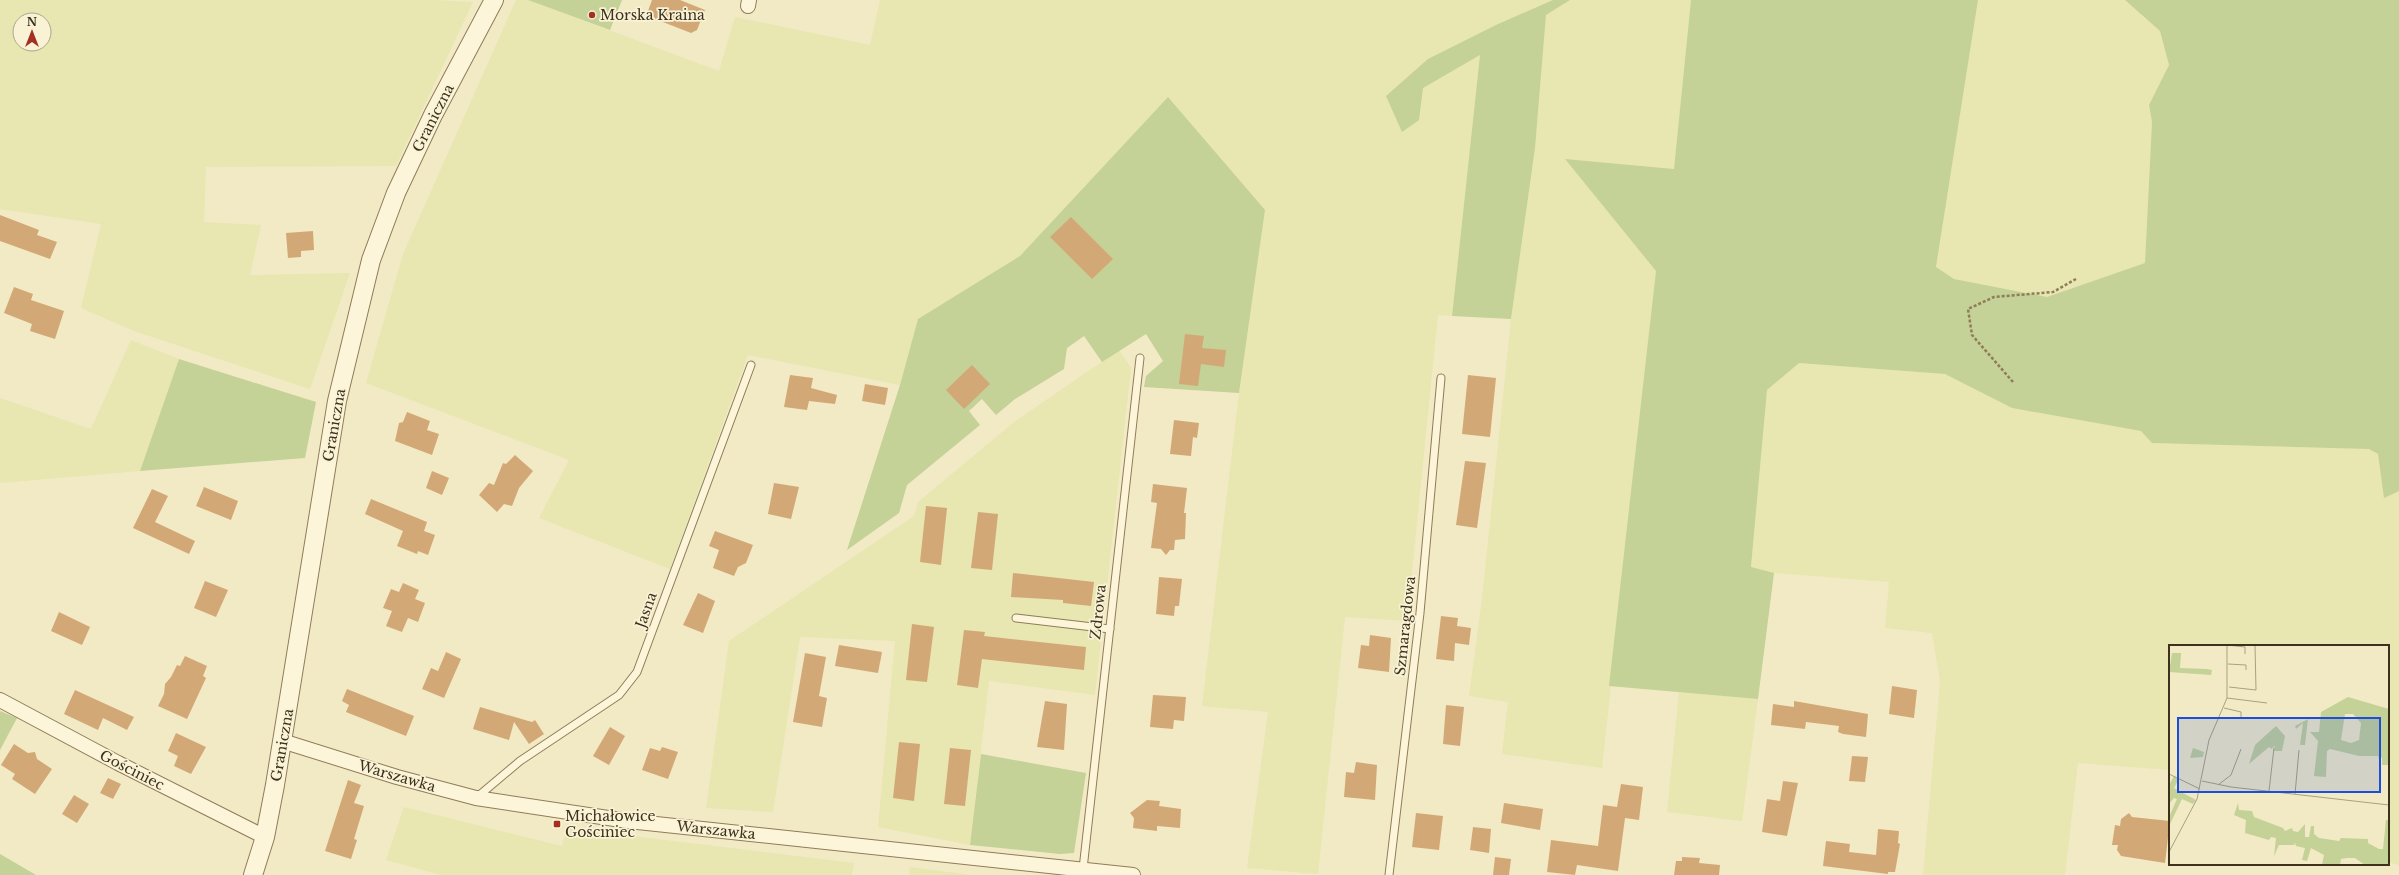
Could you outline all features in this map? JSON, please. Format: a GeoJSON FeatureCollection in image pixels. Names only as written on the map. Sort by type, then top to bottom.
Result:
{"type":"FeatureCollection","features":[{"type":"Feature","properties":{"kind":"street","name":"Graniczna"},"geometry":{"type":"LineString","coordinates":[[253,875],[265,837],[338,402],[371,260],[396,193],[433,115],[494,0]]}},
{"type":"Feature","properties":{"kind":"street","name":"Gościniec"},"geometry":{"type":"LineString","coordinates":[[0,700],[118,763],[265,837]]}},
{"type":"Feature","properties":{"kind":"street","name":"Warszawka"},"geometry":{"type":"LineString","coordinates":[[282,741],[476,798],[628,821],[1133,875]]}},
{"type":"Feature","properties":{"kind":"lane","name":"Zdrowa"},"geometry":{"type":"LineString","coordinates":[[1083,869],[1140,358]]}},
{"type":"Feature","properties":{"kind":"lane","name":"Jasna"},"geometry":{"type":"LineString","coordinates":[[476,798],[520,761],[619,695],[637,672],[752,365]]}},
{"type":"Feature","properties":{"kind":"lane","name":"Szmaragdowa"},"geometry":{"type":"LineString","coordinates":[[1389,875],[1420,613],[1440,378]]}},
{"type":"Feature","properties":{"kind":"lane"},"geometry":{"type":"LineString","coordinates":[[1016,618],[1110,629]]}},
{"type":"Feature","properties":{"kind":"path"},"geometry":{"type":"LineString","coordinates":[[2013,382],[1972,335],[1968,309],[1994,297],[2053,292],[2076,279]]}},
{"type":"Feature","properties":{"kind":"shaded area"},"geometry":{"type":"Polygon","coordinates":[[[0,0],[434,0],[473,2],[396,166],[206,167],[204,222],[261,225],[250,275],[350,273],[310,389],[134,331],[81,308],[101,224],[0,209],[0,0]]]}},
{"type":"Feature","properties":{"kind":"shaded area"},"geometry":{"type":"Polygon","coordinates":[[[516,0],[528,0],[719,71],[735,17],[870,45],[880,0],[1553,0],[1498,24],[1386,96],[1419,120],[1422,88],[1480,55],[1452,316],[1438,315],[1407,621],[1345,617],[1318,874],[1247,868],[1268,712],[1202,706],[1239,393],[1265,211],[1168,97],[1020,256],[918,319],[900,385],[748,355],[670,569],[539,518],[569,460],[366,383],[403,254],[516,0]]]}},
{"type":"Feature","properties":{"kind":"shaded area"},"geometry":{"type":"Polygon","coordinates":[[[1570,0],[1691,0],[1674,169],[1565,159],[1656,271],[1602,768],[1502,754],[1508,702],[1469,696],[1482,599],[1511,319],[1535,148],[1546,15],[1570,0]]]}},
{"type":"Feature","properties":{"kind":"shaded area"},"geometry":{"type":"Polygon","coordinates":[[[1978,0],[2125,0],[2160,31],[2169,65],[2149,105],[2152,122],[2145,263],[2047,297],[1954,279],[1936,267],[1978,0]]]}},
{"type":"Feature","properties":{"kind":"shaded area"},"geometry":{"type":"Polygon","coordinates":[[[131,340],[179,359],[140,471],[0,483],[0,398],[91,429],[131,340]]]}},
{"type":"Feature","properties":{"kind":"shaded area"},"geometry":{"type":"Polygon","coordinates":[[[1119,350],[1131,368],[1095,695],[989,681],[970,845],[878,827],[895,641],[800,637],[773,812],[706,808],[729,641],[914,516],[918,502],[1014,422],[1119,350]]]}},
{"type":"Feature","properties":{"kind":"shaded area"},"geometry":{"type":"Polygon","coordinates":[[[1799,363],[1945,374],[2012,408],[2141,431],[2152,443],[2369,449],[2378,454],[2384,497],[2399,491],[2399,865],[2389,862],[2389,645],[2169,645],[2169,770],[2078,763],[2065,875],[1923,875],[1940,682],[1932,633],[1885,628],[1889,582],[1774,573],[1751,568],[1767,390],[1799,363]]]}},
{"type":"Feature","properties":{"kind":"shaded area"},"geometry":{"type":"Polygon","coordinates":[[[1679,692],[1758,699],[1742,821],[1667,812],[1679,692]]]}},
{"type":"Feature","properties":{"kind":"shaded area"},"geometry":{"type":"Polygon","coordinates":[[[404,807],[562,846],[567,828],[854,863],[852,875],[441,875],[386,860],[404,807]]]}},
{"type":"Feature","properties":{"kind":"shaded area"},"geometry":{"type":"Polygon","coordinates":[[[910,867],[972,875],[909,875],[910,867]]]}},
{"type":"Feature","properties":{"kind":"green space","name":"Morska Kraina"},"geometry":{"type":"Polygon","coordinates":[[[528,0],[622,0],[610,30],[528,0]]]}},
{"type":"Feature","properties":{"kind":"green space"},"geometry":{"type":"Polygon","coordinates":[[[1553,0],[1570,0],[1546,15],[1535,148],[1511,319],[1452,316],[1480,55],[1423,88],[1419,120],[1402,132],[1386,96],[1428,59],[1498,24],[1553,0]]]}},
{"type":"Feature","properties":{"kind":"green space"},"geometry":{"type":"Polygon","coordinates":[[[1691,0],[1978,0],[1936,267],[1954,279],[2047,297],[2145,263],[2152,122],[2149,105],[2169,65],[2160,31],[2125,0],[2399,0],[2399,491],[2384,498],[2378,454],[2369,449],[2152,443],[2141,431],[2012,408],[1945,374],[1799,363],[1767,390],[1751,567],[1774,573],[1758,699],[1609,686],[1656,271],[1565,159],[1674,169],[1691,0]]]}},
{"type":"Feature","properties":{"kind":"green space"},"geometry":{"type":"Polygon","coordinates":[[[1168,97],[1265,210],[1239,393],[1144,387],[1146,376],[1163,361],[1146,334],[1102,362],[1084,336],[1067,348],[1064,369],[1015,399],[996,415],[982,399],[969,411],[980,425],[907,485],[899,513],[847,550],[900,385],[918,319],[1020,256],[1168,97]]]}},
{"type":"Feature","properties":{"kind":"green space"},"geometry":{"type":"Polygon","coordinates":[[[179,359],[316,402],[305,458],[140,471],[179,359]]]}},
{"type":"Feature","properties":{"kind":"green space"},"geometry":{"type":"Polygon","coordinates":[[[0,711],[17,718],[0,750],[0,711]]]}},
{"type":"Feature","properties":{"kind":"green space"},"geometry":{"type":"Polygon","coordinates":[[[981,754],[1086,773],[1074,853],[1060,854],[970,845],[981,754]]]}},
{"type":"Feature","properties":{"kind":"green space"},"geometry":{"type":"Polygon","coordinates":[[[0,854],[36,875],[0,875],[0,854]]]}},
{"type":"Feature","properties":{"kind":"building"},"geometry":{"type":"Polygon","coordinates":[[[652,0],[680,0],[705,10],[697,30],[691,33],[650,17],[648,11],[652,0]]]}},
{"type":"Feature","properties":{"kind":"building"},"geometry":{"type":"Polygon","coordinates":[[[0,215],[39,230],[37,235],[57,242],[50,259],[0,241],[0,215]]]}},
{"type":"Feature","properties":{"kind":"building"},"geometry":{"type":"Polygon","coordinates":[[[1071,217],[1113,259],[1092,279],[1050,237],[1071,217]]]}},
{"type":"Feature","properties":{"kind":"building"},"geometry":{"type":"Polygon","coordinates":[[[313,231],[314,250],[301,251],[301,257],[288,258],[286,233],[313,231]]]}},
{"type":"Feature","properties":{"kind":"building"},"geometry":{"type":"Polygon","coordinates":[[[14,287],[33,294],[31,300],[64,311],[55,339],[30,331],[32,324],[4,313],[14,287]]]}},
{"type":"Feature","properties":{"kind":"building"},"geometry":{"type":"Polygon","coordinates":[[[1185,334],[1204,336],[1202,348],[1226,350],[1224,367],[1201,364],[1198,386],[1179,384],[1185,334]]]}},
{"type":"Feature","properties":{"kind":"building"},"geometry":{"type":"Polygon","coordinates":[[[972,365],[990,384],[964,409],[946,390],[972,365]]]}},
{"type":"Feature","properties":{"kind":"building"},"geometry":{"type":"Polygon","coordinates":[[[790,375],[813,378],[811,388],[837,395],[835,404],[809,401],[807,410],[784,407],[790,375]]]}},
{"type":"Feature","properties":{"kind":"building"},"geometry":{"type":"Polygon","coordinates":[[[1468,375],[1496,378],[1490,437],[1462,434],[1468,375]]]}},
{"type":"Feature","properties":{"kind":"building"},"geometry":{"type":"Polygon","coordinates":[[[865,384],[888,388],[885,405],[862,401],[865,384]]]}},
{"type":"Feature","properties":{"kind":"building"},"geometry":{"type":"Polygon","coordinates":[[[407,412],[430,421],[427,430],[439,434],[432,455],[395,441],[399,423],[403,422],[407,412]]]}},
{"type":"Feature","properties":{"kind":"building"},"geometry":{"type":"Polygon","coordinates":[[[1174,420],[1199,423],[1197,438],[1193,437],[1191,456],[1170,454],[1174,420]]]}},
{"type":"Feature","properties":{"kind":"building"},"geometry":{"type":"Polygon","coordinates":[[[515,455],[533,471],[519,488],[512,506],[504,504],[497,512],[479,495],[489,483],[494,485],[503,463],[506,464],[515,455]]]}},
{"type":"Feature","properties":{"kind":"building"},"geometry":{"type":"Polygon","coordinates":[[[1465,461],[1486,463],[1477,528],[1456,525],[1465,461]]]}},
{"type":"Feature","properties":{"kind":"building"},"geometry":{"type":"Polygon","coordinates":[[[432,471],[449,478],[442,495],[426,488],[432,471]]]}},
{"type":"Feature","properties":{"kind":"building"},"geometry":{"type":"Polygon","coordinates":[[[774,483],[799,487],[791,519],[768,514],[774,483]]]}},
{"type":"Feature","properties":{"kind":"building"},"geometry":{"type":"Polygon","coordinates":[[[1153,484],[1187,488],[1184,513],[1186,513],[1185,539],[1175,540],[1174,550],[1170,550],[1166,555],[1161,549],[1151,548],[1157,503],[1151,502],[1153,484]]]}},
{"type":"Feature","properties":{"kind":"building"},"geometry":{"type":"Polygon","coordinates":[[[204,487],[238,501],[231,520],[196,506],[204,487]]]}},
{"type":"Feature","properties":{"kind":"building"},"geometry":{"type":"Polygon","coordinates":[[[152,489],[168,496],[155,522],[195,541],[189,554],[133,528],[152,489]]]}},
{"type":"Feature","properties":{"kind":"building"},"geometry":{"type":"Polygon","coordinates":[[[371,499],[427,522],[424,531],[435,535],[428,555],[418,551],[417,554],[397,546],[403,531],[365,514],[371,499]]]}},
{"type":"Feature","properties":{"kind":"building"},"geometry":{"type":"Polygon","coordinates":[[[926,506],[947,508],[941,565],[920,562],[926,506]]]}},
{"type":"Feature","properties":{"kind":"building"},"geometry":{"type":"Polygon","coordinates":[[[978,512],[998,514],[992,570],[971,568],[978,512]]]}},
{"type":"Feature","properties":{"kind":"building"},"geometry":{"type":"Polygon","coordinates":[[[715,531],[753,545],[746,563],[738,567],[734,576],[713,568],[719,550],[709,546],[715,531]]]}},
{"type":"Feature","properties":{"kind":"building"},"geometry":{"type":"Polygon","coordinates":[[[1013,573],[1094,582],[1091,606],[1063,603],[1063,600],[1011,597],[1013,573]]]}},
{"type":"Feature","properties":{"kind":"building"},"geometry":{"type":"Polygon","coordinates":[[[1159,577],[1182,579],[1179,606],[1175,606],[1174,616],[1156,614],[1159,577]]]}},
{"type":"Feature","properties":{"kind":"building"},"geometry":{"type":"Polygon","coordinates":[[[205,581],[228,590],[216,617],[194,608],[205,581]]]}},
{"type":"Feature","properties":{"kind":"building"},"geometry":{"type":"Polygon","coordinates":[[[403,583],[419,590],[415,599],[425,603],[418,622],[408,618],[402,632],[386,626],[392,611],[383,608],[391,589],[399,592],[403,583]]]}},
{"type":"Feature","properties":{"kind":"building"},"geometry":{"type":"Polygon","coordinates":[[[698,593],[715,601],[703,633],[683,625],[698,593]]]}},
{"type":"Feature","properties":{"kind":"building"},"geometry":{"type":"Polygon","coordinates":[[[59,612],[90,627],[82,645],[51,631],[59,612]]]}},
{"type":"Feature","properties":{"kind":"building"},"geometry":{"type":"Polygon","coordinates":[[[1441,616],[1458,618],[1457,626],[1471,628],[1469,645],[1455,643],[1454,661],[1436,659],[1441,616]]]}},
{"type":"Feature","properties":{"kind":"building"},"geometry":{"type":"Polygon","coordinates":[[[912,624],[934,627],[927,682],[906,680],[912,624]]]}},
{"type":"Feature","properties":{"kind":"building"},"geometry":{"type":"Polygon","coordinates":[[[964,630],[985,632],[984,636],[1086,647],[1084,670],[982,659],[978,688],[957,685],[964,630]]]}},
{"type":"Feature","properties":{"kind":"building"},"geometry":{"type":"Polygon","coordinates":[[[1370,635],[1391,638],[1389,672],[1358,668],[1361,645],[1369,646],[1370,635]]]}},
{"type":"Feature","properties":{"kind":"building"},"geometry":{"type":"Polygon","coordinates":[[[839,645],[882,652],[878,673],[835,666],[839,645]]]}},
{"type":"Feature","properties":{"kind":"building"},"geometry":{"type":"Polygon","coordinates":[[[446,652],[461,659],[444,698],[422,689],[431,668],[438,671],[446,652]]]}},
{"type":"Feature","properties":{"kind":"building"},"geometry":{"type":"Polygon","coordinates":[[[805,653],[826,657],[819,696],[827,698],[822,727],[793,722],[805,653]]]}},
{"type":"Feature","properties":{"kind":"building"},"geometry":{"type":"Polygon","coordinates":[[[185,656],[207,666],[203,676],[206,678],[187,719],[158,706],[164,694],[165,684],[171,677],[177,665],[180,666],[185,656]]]}},
{"type":"Feature","properties":{"kind":"building"},"geometry":{"type":"Polygon","coordinates":[[[1892,686],[1917,690],[1914,718],[1889,714],[1892,686]]]}},
{"type":"Feature","properties":{"kind":"building"},"geometry":{"type":"Polygon","coordinates":[[[347,689],[414,716],[406,736],[346,712],[349,705],[342,701],[347,689]]]}},
{"type":"Feature","properties":{"kind":"building"},"geometry":{"type":"Polygon","coordinates":[[[75,690],[134,717],[127,730],[103,718],[98,730],[64,714],[75,690]]]}},
{"type":"Feature","properties":{"kind":"building"},"geometry":{"type":"Polygon","coordinates":[[[1153,695],[1186,697],[1184,721],[1174,720],[1173,729],[1150,727],[1153,695]]]}},
{"type":"Feature","properties":{"kind":"building"},"geometry":{"type":"Polygon","coordinates":[[[1045,701],[1067,704],[1064,750],[1037,747],[1045,701]]]}},
{"type":"Feature","properties":{"kind":"building"},"geometry":{"type":"Polygon","coordinates":[[[1794,701],[1868,714],[1866,737],[1838,732],[1839,726],[1806,722],[1805,729],[1771,725],[1773,704],[1794,707],[1794,701]]]}},
{"type":"Feature","properties":{"kind":"building"},"geometry":{"type":"Polygon","coordinates":[[[1446,705],[1464,707],[1460,746],[1443,744],[1446,705]]]}},
{"type":"Feature","properties":{"kind":"building"},"geometry":{"type":"Polygon","coordinates":[[[480,707],[532,722],[535,720],[544,734],[529,744],[514,722],[509,740],[473,729],[480,707]]]}},
{"type":"Feature","properties":{"kind":"building"},"geometry":{"type":"Polygon","coordinates":[[[610,727],[625,736],[609,765],[593,756],[610,727]]]}},
{"type":"Feature","properties":{"kind":"building"},"geometry":{"type":"Polygon","coordinates":[[[176,733],[206,747],[191,774],[174,766],[178,756],[168,751],[176,733]]]}},
{"type":"Feature","properties":{"kind":"building"},"geometry":{"type":"Polygon","coordinates":[[[899,742],[920,744],[914,801],[893,798],[899,742]]]}},
{"type":"Feature","properties":{"kind":"building"},"geometry":{"type":"Polygon","coordinates":[[[14,744],[28,753],[35,752],[37,759],[52,769],[35,794],[12,779],[15,774],[1,765],[14,744]]]}},
{"type":"Feature","properties":{"kind":"building"},"geometry":{"type":"Polygon","coordinates":[[[662,747],[678,752],[668,779],[642,770],[650,748],[660,751],[662,747]]]}},
{"type":"Feature","properties":{"kind":"building"},"geometry":{"type":"Polygon","coordinates":[[[950,748],[971,750],[965,806],[944,804],[950,748]]]}},
{"type":"Feature","properties":{"kind":"building"},"geometry":{"type":"Polygon","coordinates":[[[1852,756],[1868,757],[1865,782],[1849,781],[1852,756]]]}},
{"type":"Feature","properties":{"kind":"building"},"geometry":{"type":"Polygon","coordinates":[[[1356,762],[1377,765],[1375,800],[1344,797],[1346,772],[1354,773],[1356,762]]]}},
{"type":"Feature","properties":{"kind":"building"},"geometry":{"type":"Polygon","coordinates":[[[108,778],[121,784],[113,799],[100,793],[108,778]]]}},
{"type":"Feature","properties":{"kind":"building"},"geometry":{"type":"Polygon","coordinates":[[[348,780],[361,785],[354,803],[364,806],[354,839],[357,840],[351,859],[325,851],[348,780]]]}},
{"type":"Feature","properties":{"kind":"building"},"geometry":{"type":"Polygon","coordinates":[[[1783,781],[1798,783],[1787,836],[1762,832],[1767,799],[1780,801],[1783,781]]]}},
{"type":"Feature","properties":{"kind":"building"},"geometry":{"type":"Polygon","coordinates":[[[1621,784],[1643,787],[1639,820],[1625,818],[1618,871],[1577,865],[1575,875],[1547,872],[1551,840],[1598,846],[1603,805],[1617,807],[1621,784]]]}},
{"type":"Feature","properties":{"kind":"building"},"geometry":{"type":"Polygon","coordinates":[[[74,795],[89,804],[77,823],[62,814],[74,795]]]}},
{"type":"Feature","properties":{"kind":"building"},"geometry":{"type":"Polygon","coordinates":[[[1147,800],[1160,801],[1159,806],[1181,809],[1180,828],[1157,826],[1157,831],[1133,828],[1134,818],[1130,813],[1147,800]]]}},
{"type":"Feature","properties":{"kind":"building"},"geometry":{"type":"Polygon","coordinates":[[[1504,803],[1543,809],[1540,830],[1501,823],[1504,803]]]}},
{"type":"Feature","properties":{"kind":"building"},"geometry":{"type":"Polygon","coordinates":[[[1416,813],[1443,816],[1439,850],[1412,847],[1416,813]]]}},
{"type":"Feature","properties":{"kind":"building"},"geometry":{"type":"Polygon","coordinates":[[[2129,813],[2132,817],[2169,821],[2165,863],[2121,856],[2117,850],[2118,845],[2112,845],[2115,825],[2120,826],[2121,819],[2129,813]]]}},
{"type":"Feature","properties":{"kind":"building"},"geometry":{"type":"Polygon","coordinates":[[[1473,827],[1491,829],[1489,853],[1470,850],[1473,827]]]}},
{"type":"Feature","properties":{"kind":"building"},"geometry":{"type":"Polygon","coordinates":[[[1878,829],[1899,831],[1898,843],[1900,844],[1895,872],[1888,872],[1888,874],[1823,866],[1826,841],[1850,844],[1849,852],[1876,855],[1878,829]]]}},
{"type":"Feature","properties":{"kind":"building"},"geometry":{"type":"Polygon","coordinates":[[[1495,857],[1511,859],[1509,875],[1493,875],[1495,857]]]}},
{"type":"Feature","properties":{"kind":"building"},"geometry":{"type":"Polygon","coordinates":[[[1682,857],[1700,858],[1699,863],[1720,865],[1719,875],[1674,875],[1676,861],[1682,861],[1682,857]]]}},
{"type":"Feature","properties":{"kind":"place","name":"Morska Kraina"},"geometry":{"type":"Point","coordinates":[592,15]}},
{"type":"Feature","properties":{"kind":"place","name":"Michałowice Gościniec"},"geometry":{"type":"Point","coordinates":[557,824]}}]}
